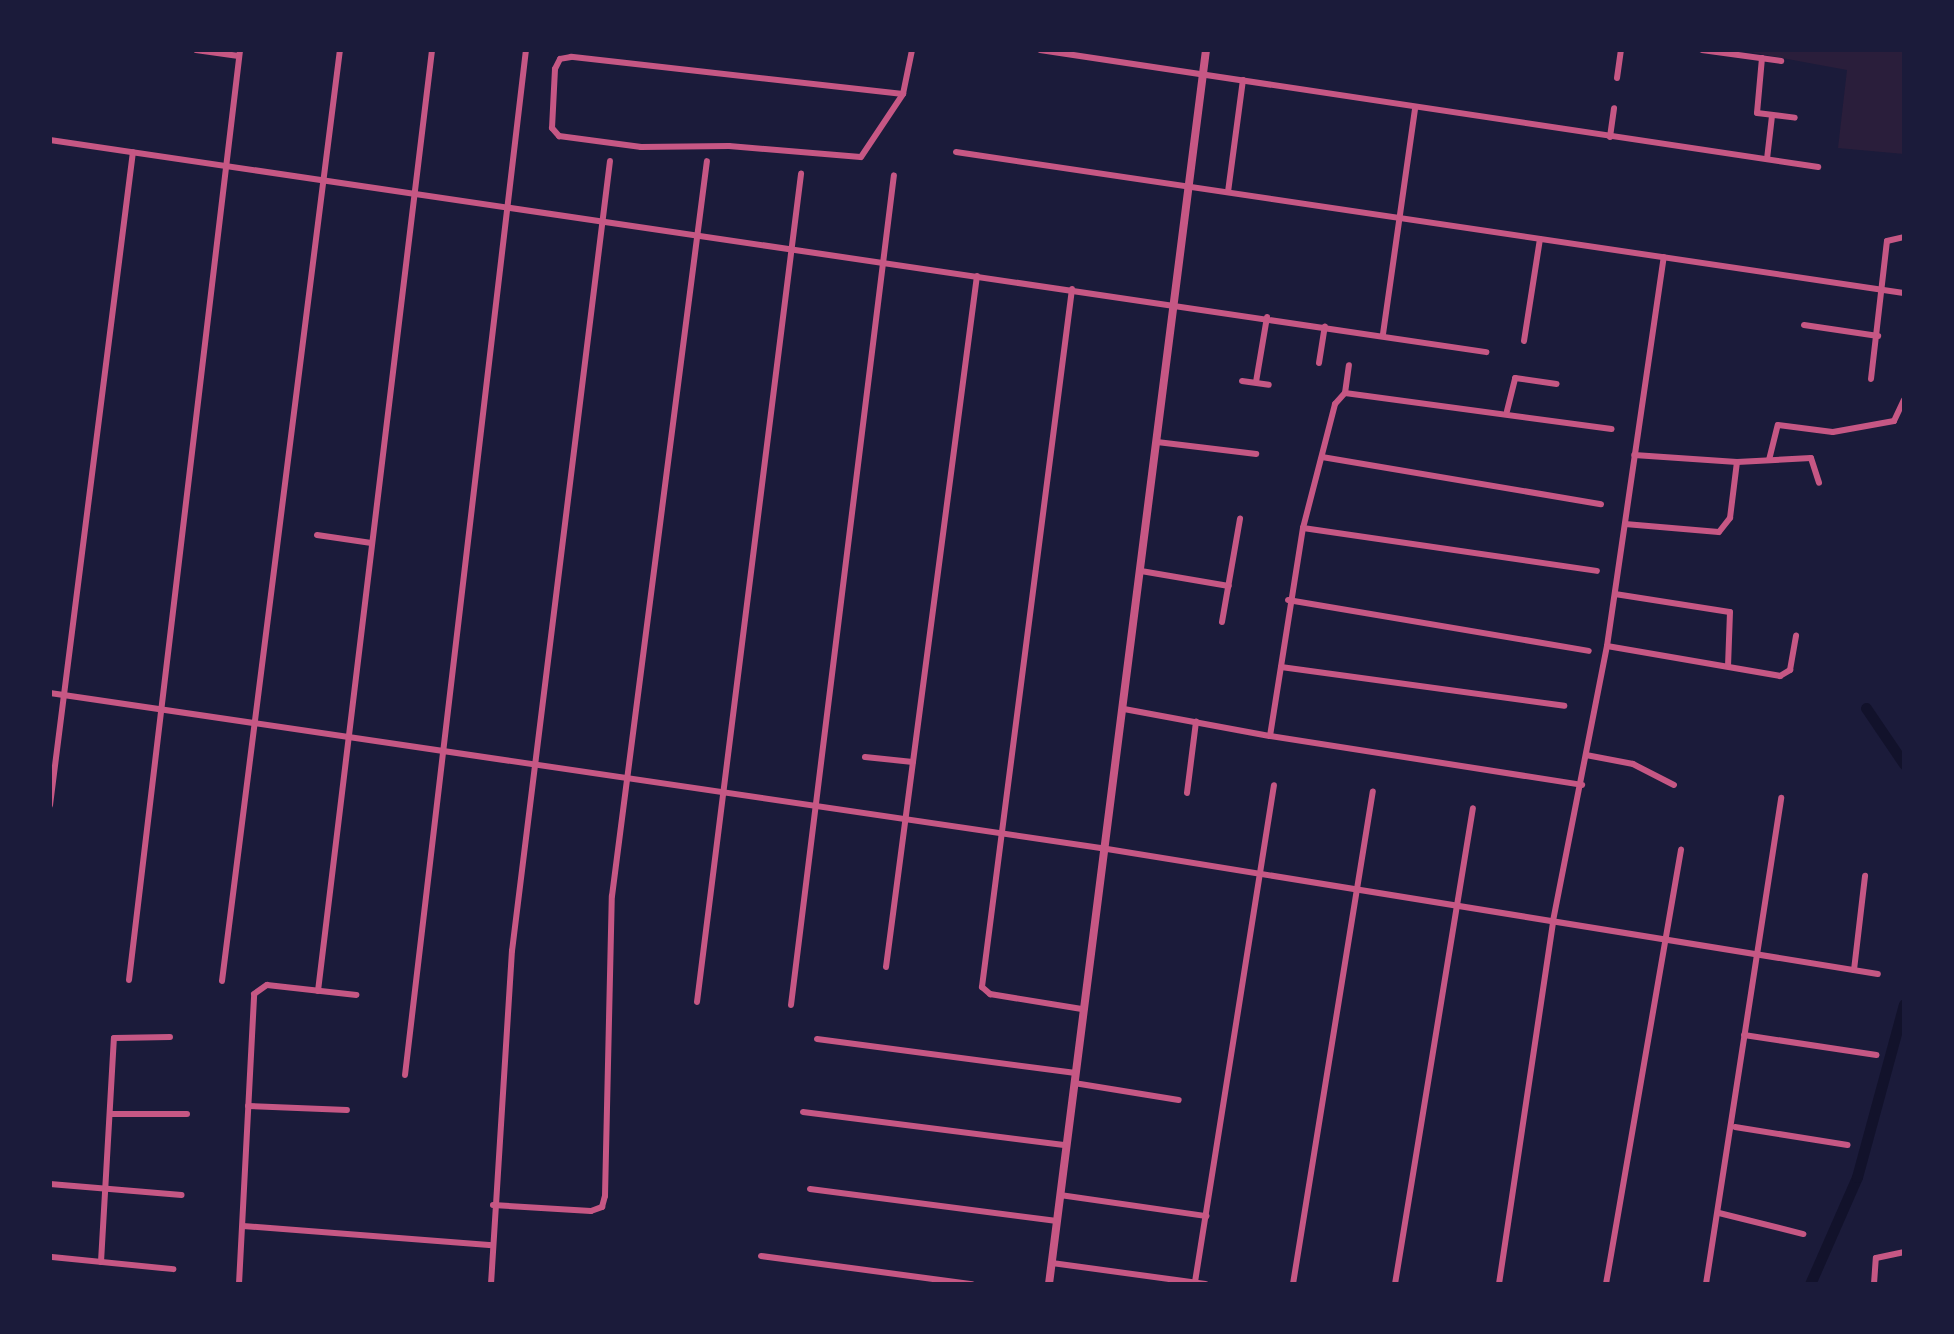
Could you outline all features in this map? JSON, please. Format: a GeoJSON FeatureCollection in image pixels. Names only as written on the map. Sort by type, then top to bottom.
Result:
{"type":"FeatureCollection","features":[{"type":"Feature","properties":{"kind":"street"},"geometry":{"type":"LineString","coordinates":[[129,980],[158,709],[240,53],[196,50]]}},
{"type":"Feature","properties":{"kind":"street"},"geometry":{"type":"LineString","coordinates":[[222,981],[340,50]]}},
{"type":"Feature","properties":{"kind":"street"},"geometry":{"type":"LineString","coordinates":[[318,991],[432,50]]}},
{"type":"Feature","properties":{"kind":"street"},"geometry":{"type":"LineString","coordinates":[[405,1075],[440,750],[526,50]]}},
{"type":"Feature","properties":{"kind":"street"},"geometry":{"type":"LineString","coordinates":[[903,94],[571,57],[560,59],[555,69],[552,128],[559,136],[641,147],[729,146],[860,157],[903,94],[912,50]]}},
{"type":"Feature","properties":{"kind":"street"},"geometry":{"type":"LineString","coordinates":[[1040,50],[1818,167]]}},
{"type":"Feature","properties":{"kind":"street"},"geometry":{"type":"LineString","coordinates":[[1049,1284],[1101,848],[1124,709],[1206,50]]}},
{"type":"Feature","properties":{"kind":"street"},"geometry":{"type":"LineString","coordinates":[[1618,78],[1621,50]]}},
{"type":"Feature","properties":{"kind":"street"},"geometry":{"type":"LineString","coordinates":[[1702,50],[1780,61]]}},
{"type":"Feature","properties":{"kind":"street"},"geometry":{"type":"LineString","coordinates":[[1762,58],[1756,109],[1772,116],[1794,118]]}},
{"type":"Feature","properties":{"kind":"street"},"geometry":{"type":"LineString","coordinates":[[1228,192],[1243,80]]}},
{"type":"Feature","properties":{"kind":"street"},"geometry":{"type":"LineString","coordinates":[[1382,334],[1415,108]]}},
{"type":"Feature","properties":{"kind":"street"},"geometry":{"type":"LineString","coordinates":[[1610,137],[1614,108]]}},
{"type":"Feature","properties":{"kind":"street"},"geometry":{"type":"LineString","coordinates":[[1767,160],[1772,116]]}},
{"type":"Feature","properties":{"kind":"street"},"geometry":{"type":"LineString","coordinates":[[50,140],[790,250],[1174,302],[1486,352]]}},
{"type":"Feature","properties":{"kind":"street"},"geometry":{"type":"LineString","coordinates":[[50,805],[133,152]]}},
{"type":"Feature","properties":{"kind":"street"},"geometry":{"type":"LineString","coordinates":[[956,152],[1904,293]]}},
{"type":"Feature","properties":{"kind":"street"},"geometry":{"type":"LineString","coordinates":[[494,1205],[602,1208],[612,896],[706,160]]}},
{"type":"Feature","properties":{"kind":"street"},"geometry":{"type":"LineString","coordinates":[[491,1284],[502,1043],[610,161]]}},
{"type":"Feature","properties":{"kind":"street"},"geometry":{"type":"LineString","coordinates":[[697,1002],[801,174]]}},
{"type":"Feature","properties":{"kind":"street"},"geometry":{"type":"LineString","coordinates":[[790,1004],[894,175]]}},
{"type":"Feature","properties":{"kind":"street"},"geometry":{"type":"LineString","coordinates":[[1871,379],[1888,241],[1904,237]]}},
{"type":"Feature","properties":{"kind":"street"},"geometry":{"type":"LineString","coordinates":[[1524,341],[1540,239]]}},
{"type":"Feature","properties":{"kind":"street"},"geometry":{"type":"LineString","coordinates":[[1499,1284],[1553,921],[1607,646],[1664,256]]}},
{"type":"Feature","properties":{"kind":"street"},"geometry":{"type":"LineString","coordinates":[[886,968],[977,276]]}},
{"type":"Feature","properties":{"kind":"street"},"geometry":{"type":"LineString","coordinates":[[1072,289],[982,987],[990,994],[1082,1009]]}},
{"type":"Feature","properties":{"kind":"street"},"geometry":{"type":"LineString","coordinates":[[1256,382],[1268,317]]}},
{"type":"Feature","properties":{"kind":"street"},"geometry":{"type":"LineString","coordinates":[[1804,325],[1878,336]]}},
{"type":"Feature","properties":{"kind":"street"},"geometry":{"type":"LineString","coordinates":[[1319,362],[1324,326]]}},
{"type":"Feature","properties":{"kind":"street"},"geometry":{"type":"LineString","coordinates":[[1270,736],[1288,600],[1303,528],[1335,404],[1345,393],[1348,364]]}},
{"type":"Feature","properties":{"kind":"street"},"geometry":{"type":"LineString","coordinates":[[1507,412],[1515,378],[1557,384]]}},
{"type":"Feature","properties":{"kind":"street"},"geometry":{"type":"LineString","coordinates":[[1242,380],[1269,385]]}},
{"type":"Feature","properties":{"kind":"street"},"geometry":{"type":"LineString","coordinates":[[1345,393],[1612,428]]}},
{"type":"Feature","properties":{"kind":"street"},"geometry":{"type":"LineString","coordinates":[[1769,460],[1778,424],[1833,432],[1894,421],[1904,400]]}},
{"type":"Feature","properties":{"kind":"street"},"geometry":{"type":"LineString","coordinates":[[1157,442],[1256,454]]}},
{"type":"Feature","properties":{"kind":"street"},"geometry":{"type":"LineString","coordinates":[[1634,455],[1737,462],[1811,458],[1819,483]]}},
{"type":"Feature","properties":{"kind":"street"},"geometry":{"type":"LineString","coordinates":[[1322,457],[1600,504]]}},
{"type":"Feature","properties":{"kind":"street"},"geometry":{"type":"LineString","coordinates":[[1626,524],[1718,532],[1730,518],[1737,462]]}},
{"type":"Feature","properties":{"kind":"street"},"geometry":{"type":"LineString","coordinates":[[1222,622],[1240,519]]}},
{"type":"Feature","properties":{"kind":"street"},"geometry":{"type":"LineString","coordinates":[[1303,528],[1598,571]]}},
{"type":"Feature","properties":{"kind":"street"},"geometry":{"type":"LineString","coordinates":[[316,535],[372,543]]}},
{"type":"Feature","properties":{"kind":"street"},"geometry":{"type":"LineString","coordinates":[[1141,571],[1229,586]]}},
{"type":"Feature","properties":{"kind":"street"},"geometry":{"type":"LineString","coordinates":[[1615,594],[1730,612],[1728,666]]}},
{"type":"Feature","properties":{"kind":"street"},"geometry":{"type":"LineString","coordinates":[[1288,600],[1589,651]]}},
{"type":"Feature","properties":{"kind":"street"},"geometry":{"type":"LineString","coordinates":[[1607,646],[1786,674],[1796,636]]}},
{"type":"Feature","properties":{"kind":"street"},"geometry":{"type":"LineString","coordinates":[[1281,666],[1564,706]]}},
{"type":"Feature","properties":{"kind":"street"},"geometry":{"type":"LineString","coordinates":[[50,693],[1101,848],[1878,974]]}},
{"type":"Feature","properties":{"kind":"street"},"geometry":{"type":"LineString","coordinates":[[1124,709],[1582,785]]}},
{"type":"Feature","properties":{"kind":"street"},"geometry":{"type":"LineString","coordinates":[[1187,793],[1196,722]]}},
{"type":"Feature","properties":{"kind":"street"},"geometry":{"type":"LineString","coordinates":[[1586,756],[1639,766],[1674,785]]}},
{"type":"Feature","properties":{"kind":"street"},"geometry":{"type":"LineString","coordinates":[[865,757],[913,762]]}},
{"type":"Feature","properties":{"kind":"street"},"geometry":{"type":"LineString","coordinates":[[1195,1282],[1274,785]]}},
{"type":"Feature","properties":{"kind":"street"},"geometry":{"type":"LineString","coordinates":[[1294,1284],[1373,791]]}},
{"type":"Feature","properties":{"kind":"street"},"geometry":{"type":"LineString","coordinates":[[1706,1284],[1735,1127],[1744,1035],[1781,798]]}},
{"type":"Feature","properties":{"kind":"street"},"geometry":{"type":"LineString","coordinates":[[1395,1284],[1454,905],[1473,808]]}},
{"type":"Feature","properties":{"kind":"street"},"geometry":{"type":"LineString","coordinates":[[1606,1284],[1680,848]]}},
{"type":"Feature","properties":{"kind":"street"},"geometry":{"type":"LineString","coordinates":[[1854,970],[1865,876]]}},
{"type":"Feature","properties":{"kind":"street"},"geometry":{"type":"LineString","coordinates":[[239,1284],[256,991],[267,985],[356,996]]}},
{"type":"Feature","properties":{"kind":"street"},"geometry":{"type":"LineString","coordinates":[[1744,1035],[1876,1055]]}},
{"type":"Feature","properties":{"kind":"street"},"geometry":{"type":"LineString","coordinates":[[101,1262],[114,1036],[170,1036]]}},
{"type":"Feature","properties":{"kind":"street"},"geometry":{"type":"LineString","coordinates":[[818,1039],[1074,1078],[1179,1100]]}},
{"type":"Feature","properties":{"kind":"street"},"geometry":{"type":"LineString","coordinates":[[248,1106],[347,1110]]}},
{"type":"Feature","properties":{"kind":"street"},"geometry":{"type":"LineString","coordinates":[[803,1112],[1066,1145]]}},
{"type":"Feature","properties":{"kind":"street"},"geometry":{"type":"LineString","coordinates":[[110,1114],[187,1114]]}},
{"type":"Feature","properties":{"kind":"street"},"geometry":{"type":"LineString","coordinates":[[1735,1127],[1848,1144]]}},
{"type":"Feature","properties":{"kind":"street"},"geometry":{"type":"LineString","coordinates":[[50,1184],[182,1195]]}},
{"type":"Feature","properties":{"kind":"street"},"geometry":{"type":"LineString","coordinates":[[810,1189],[1056,1222]]}},
{"type":"Feature","properties":{"kind":"street"},"geometry":{"type":"LineString","coordinates":[[1060,1195],[1206,1216]]}},
{"type":"Feature","properties":{"kind":"street"},"geometry":{"type":"LineString","coordinates":[[1719,1213],[1804,1234]]}},
{"type":"Feature","properties":{"kind":"street"},"geometry":{"type":"LineString","coordinates":[[242,1226],[492,1244]]}},
{"type":"Feature","properties":{"kind":"street"},"geometry":{"type":"LineString","coordinates":[[1874,1284],[1876,1258],[1904,1252]]}},
{"type":"Feature","properties":{"kind":"street"},"geometry":{"type":"LineString","coordinates":[[761,1256],[972,1284]]}},
{"type":"Feature","properties":{"kind":"street"},"geometry":{"type":"LineString","coordinates":[[52,1257],[173,1268]]}},
{"type":"Feature","properties":{"kind":"street"},"geometry":{"type":"LineString","coordinates":[[1052,1263],[1206,1284]]}},
{"type":"Feature","properties":{"kind":"street"},"geometry":{"type":"LineString","coordinates":[[1128,1284],[1129,1272]]}},
{"type":"Feature","properties":{"kind":"shaded area"},"geometry":{"type":"Polygon","coordinates":[[[1739,50],[1904,50],[1904,154],[1838,148],[1847,70],[1739,50]]]}},
{"type":"Feature","properties":{"kind":"waterway"},"geometry":{"type":"LineString","coordinates":[[1866,708],[1904,764]]}},
{"type":"Feature","properties":{"kind":"waterway"},"geometry":{"type":"LineString","coordinates":[[1810,1284],[1857,1177],[1904,1004]]}}]}
